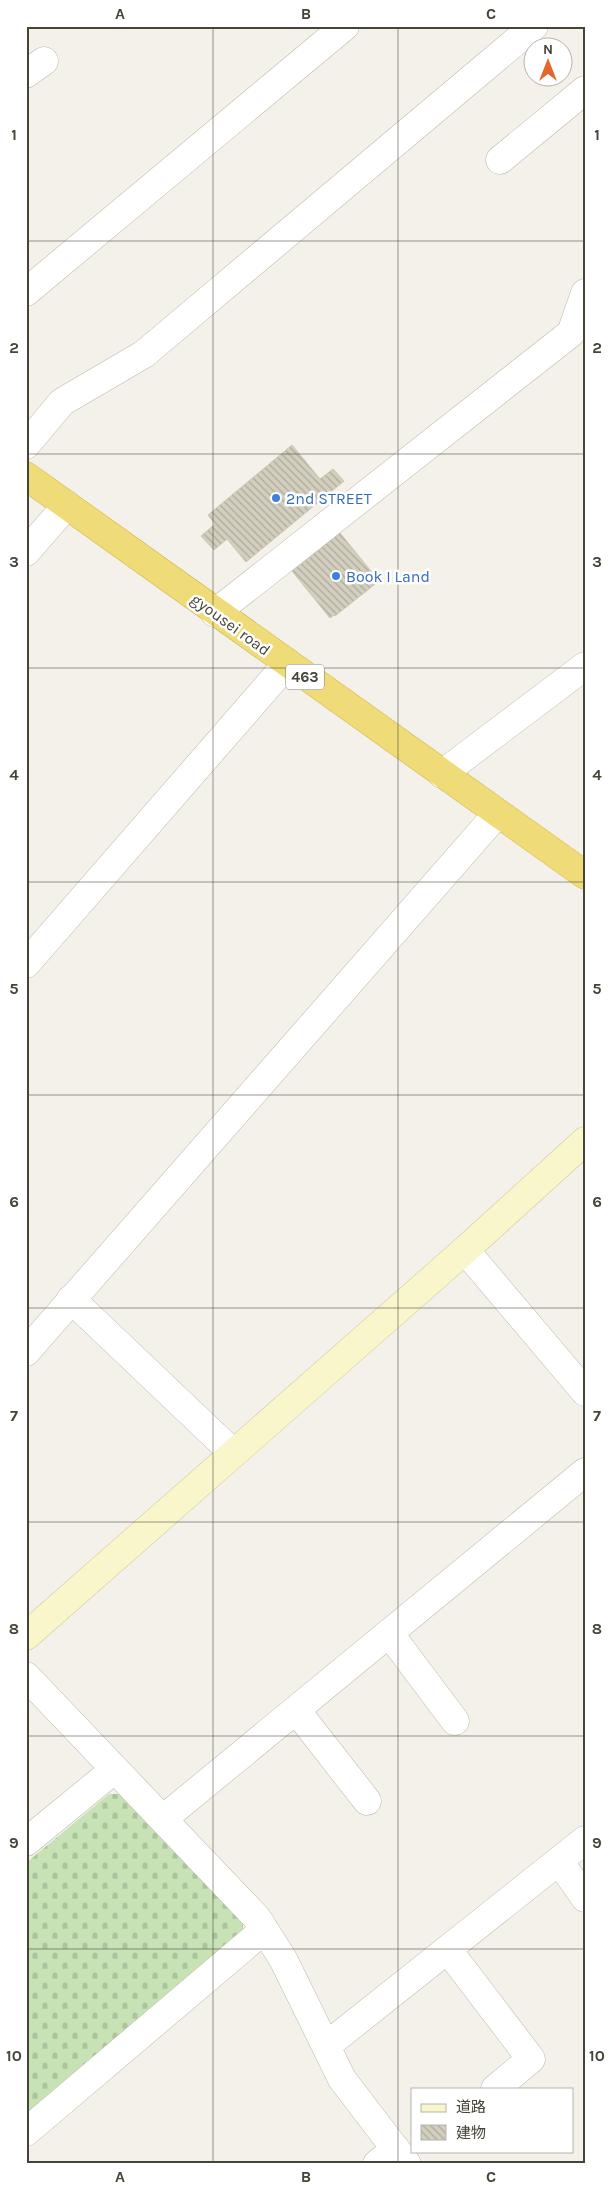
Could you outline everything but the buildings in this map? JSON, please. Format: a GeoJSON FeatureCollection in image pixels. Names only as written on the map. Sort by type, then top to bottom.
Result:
{"type":"FeatureCollection","features":[{"type":"Feature","properties":{"kind":"highway","name":"gyousei road"},"geometry":{"type":"LineString","coordinates":[[26,476],[215,613],[585,875]]}},
{"type":"Feature","properties":{"kind":"street"},"geometry":{"type":"LineString","coordinates":[[26,292],[345,26]]}},
{"type":"Feature","properties":{"kind":"street"},"geometry":{"type":"LineString","coordinates":[[26,445],[62,402],[144,354],[534,26]]}},
{"type":"Feature","properties":{"kind":"street"},"geometry":{"type":"LineString","coordinates":[[500,160],[585,90]]}},
{"type":"Feature","properties":{"kind":"street"},"geometry":{"type":"LineString","coordinates":[[215,613],[571,332],[585,293]]}},
{"type":"Feature","properties":{"kind":"street"},"geometry":{"type":"LineString","coordinates":[[26,552],[67,505]]}},
{"type":"Feature","properties":{"kind":"street"},"geometry":{"type":"LineString","coordinates":[[26,964],[287,664]]}},
{"type":"Feature","properties":{"kind":"street"},"geometry":{"type":"LineString","coordinates":[[442,774],[585,666]]}},
{"type":"Feature","properties":{"kind":"street"},"geometry":{"type":"LineString","coordinates":[[26,1352],[497,814]]}},
{"type":"Feature","properties":{"kind":"street"},"geometry":{"type":"LineString","coordinates":[[26,1636],[465,1250],[585,1141]]}},
{"type":"Feature","properties":{"kind":"street"},"geometry":{"type":"LineString","coordinates":[[465,1250],[585,1392]]}},
{"type":"Feature","properties":{"kind":"street"},"geometry":{"type":"LineString","coordinates":[[71,1299],[233,1453]]}},
{"type":"Feature","properties":{"kind":"street"},"geometry":{"type":"LineString","coordinates":[[163,1819],[585,1472]]}},
{"type":"Feature","properties":{"kind":"street"},"geometry":{"type":"LineString","coordinates":[[389,1633],[456,1721]]}},
{"type":"Feature","properties":{"kind":"street"},"geometry":{"type":"LineString","coordinates":[[26,1676],[257,1918],[283,1959],[342,2079],[401,2158]]}},
{"type":"Feature","properties":{"kind":"street"},"geometry":{"type":"LineString","coordinates":[[296,1710],[367,1801]]}},
{"type":"Feature","properties":{"kind":"street"},"geometry":{"type":"LineString","coordinates":[[26,1842],[115,1769]]}},
{"type":"Feature","properties":{"kind":"street"},"geometry":{"type":"LineString","coordinates":[[326,2046],[585,1840]]}},
{"type":"Feature","properties":{"kind":"street"},"geometry":{"type":"LineString","coordinates":[[559,1861],[585,1898]]}},
{"type":"Feature","properties":{"kind":"street"},"geometry":{"type":"LineString","coordinates":[[26,2132],[264,1930]]}},
{"type":"Feature","properties":{"kind":"street"},"geometry":{"type":"LineString","coordinates":[[448,1950],[531,2059],[496,2088]]}},
{"type":"Feature","properties":{"kind":"green space"},"geometry":{"type":"Polygon","coordinates":[[[109,1794],[124,1794],[243,1919],[243,1935],[26,2114],[26,1863],[109,1794]]]}},
{"type":"Feature","properties":{"kind":"place","name":"2nd STREET"},"geometry":{"type":"Point","coordinates":[276,498]}},
{"type":"Feature","properties":{"kind":"place","name":"Book I Land"},"geometry":{"type":"Point","coordinates":[336,576]}}]}
